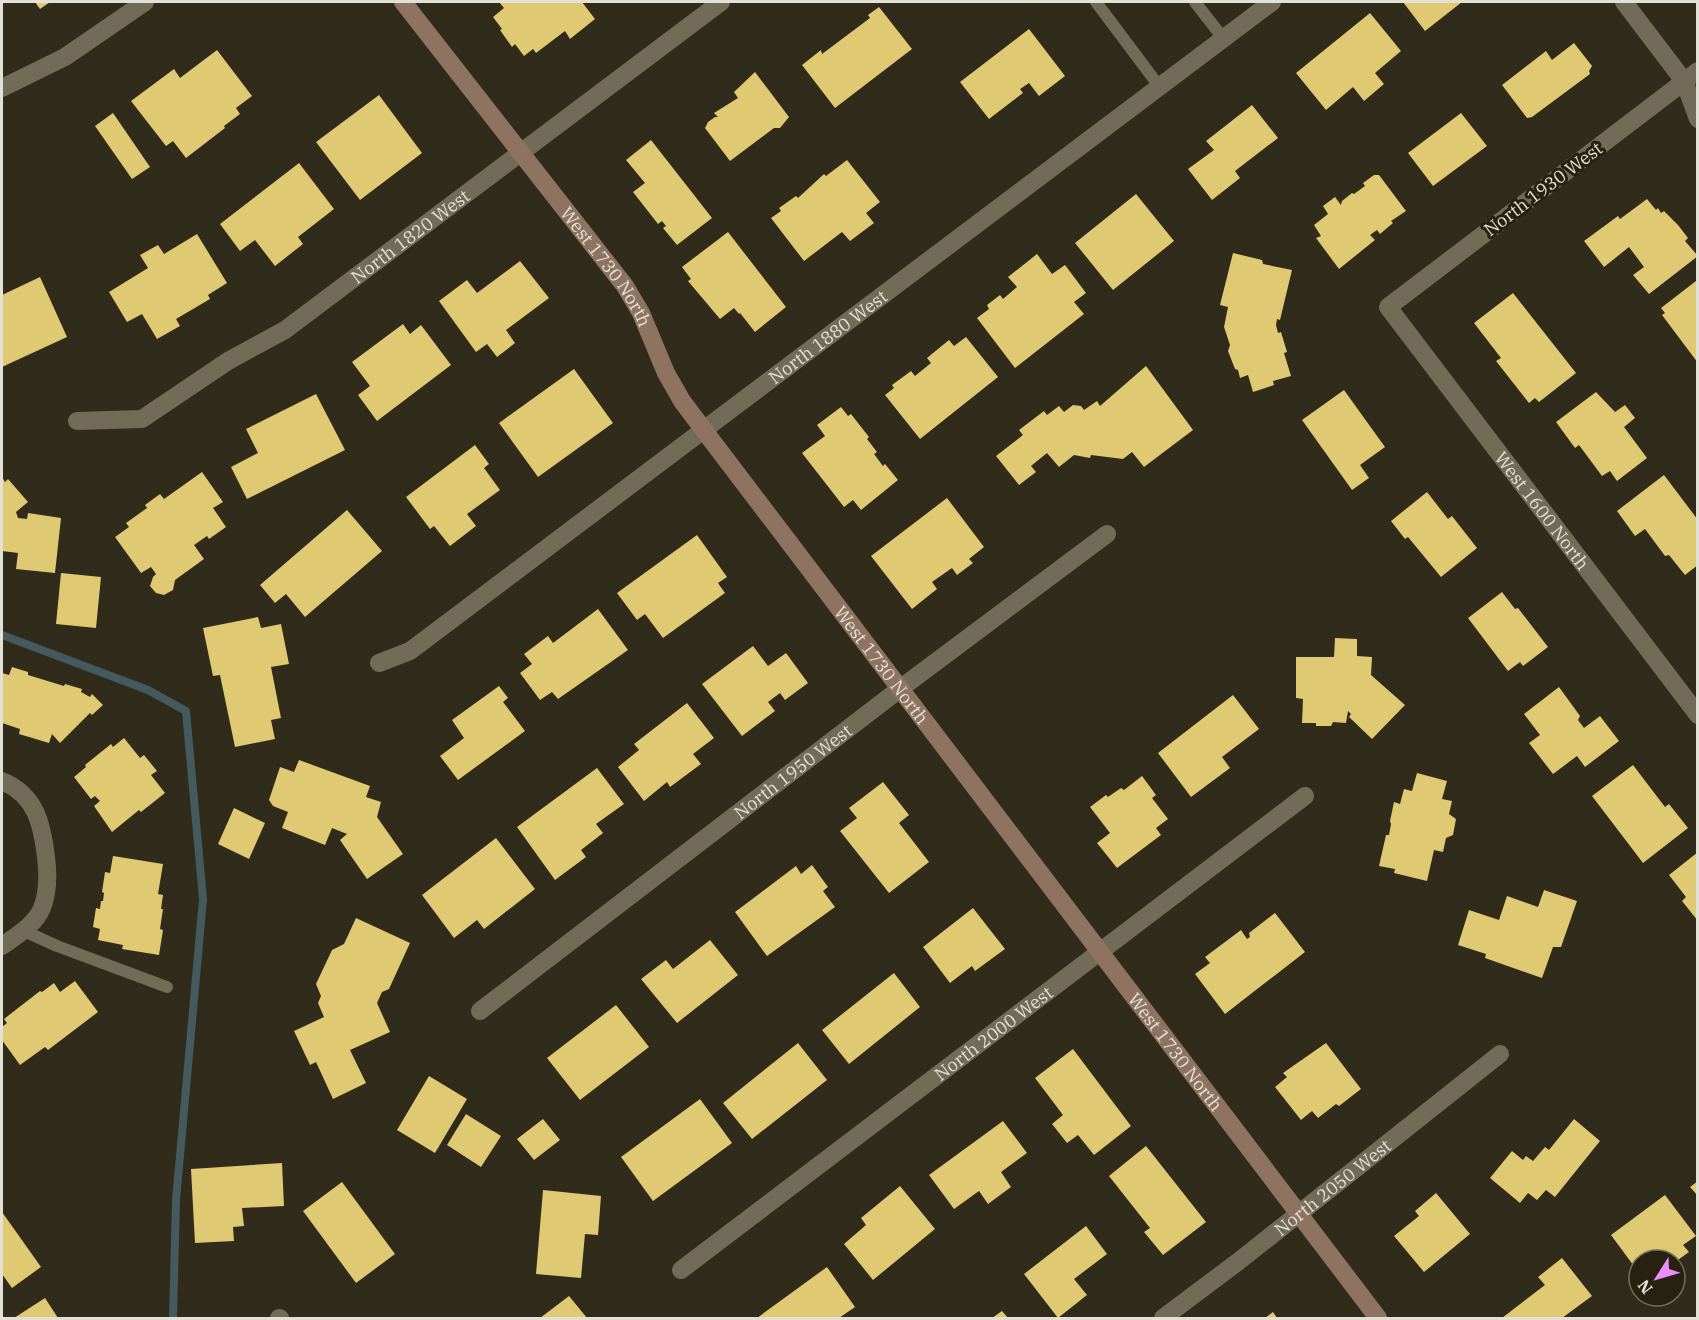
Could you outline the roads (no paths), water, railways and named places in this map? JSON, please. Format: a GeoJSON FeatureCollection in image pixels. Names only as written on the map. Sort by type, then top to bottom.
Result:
{"type":"FeatureCollection","features":[{"type":"Feature","properties":{"kind":"street"},"geometry":{"type":"LineString","coordinates":[[2,87],[65,57],[145,2]]}},
{"type":"Feature","properties":{"kind":"street","name":"West 1730 North"},"geometry":{"type":"LineString","coordinates":[[403,2],[625,286],[641,313],[666,373],[682,401],[1378,1318]]}},
{"type":"Feature","properties":{"kind":"street","name":"North 1820 West"},"geometry":{"type":"LineString","coordinates":[[77,421],[142,419],[228,361],[285,330],[721,2]]}},
{"type":"Feature","properties":{"kind":"street","name":"North 1880 West"},"geometry":{"type":"LineString","coordinates":[[379,663],[410,651],[1272,2]]}},
{"type":"Feature","properties":{"kind":"street"},"geometry":{"type":"LineString","coordinates":[[1624,2],[1691,76],[1698,119]]}},
{"type":"Feature","properties":{"kind":"street","name":"North 1930 West"},"geometry":{"type":"LineString","coordinates":[[1388,307],[1691,76]]}},
{"type":"Feature","properties":{"kind":"street","name":"West 1600 North"},"geometry":{"type":"LineString","coordinates":[[1388,307],[1698,715]]}},
{"type":"Feature","properties":{"kind":"street","name":"North 1950 West"},"geometry":{"type":"LineString","coordinates":[[480,1011],[901,688],[1107,534]]}},
{"type":"Feature","properties":{"kind":"street"},"geometry":{"type":"LineString","coordinates":[[2,781],[27,798],[37,813],[43,829],[48,878],[42,909],[24,931],[2,946]]}},
{"type":"Feature","properties":{"kind":"street","name":"North 2000 West"},"geometry":{"type":"LineString","coordinates":[[681,1270],[1305,796]]}},
{"type":"Feature","properties":{"kind":"street","name":"North 2050 West"},"geometry":{"type":"LineString","coordinates":[[1162,1318],[1299,1214],[1500,1054]]}},
{"type":"Feature","properties":{"kind":"lane"},"geometry":{"type":"LineString","coordinates":[[1096,2],[1159,86]]}},
{"type":"Feature","properties":{"kind":"lane"},"geometry":{"type":"LineString","coordinates":[[1195,2],[1223,38]]}},
{"type":"Feature","properties":{"kind":"lane"},"geometry":{"type":"LineString","coordinates":[[24,931],[57,946],[167,987]]}},
{"type":"Feature","properties":{"kind":"waterway"},"geometry":{"type":"LineString","coordinates":[[2,635],[148,690],[186,711],[203,899],[176,1200],[173,1318]]}}]}
